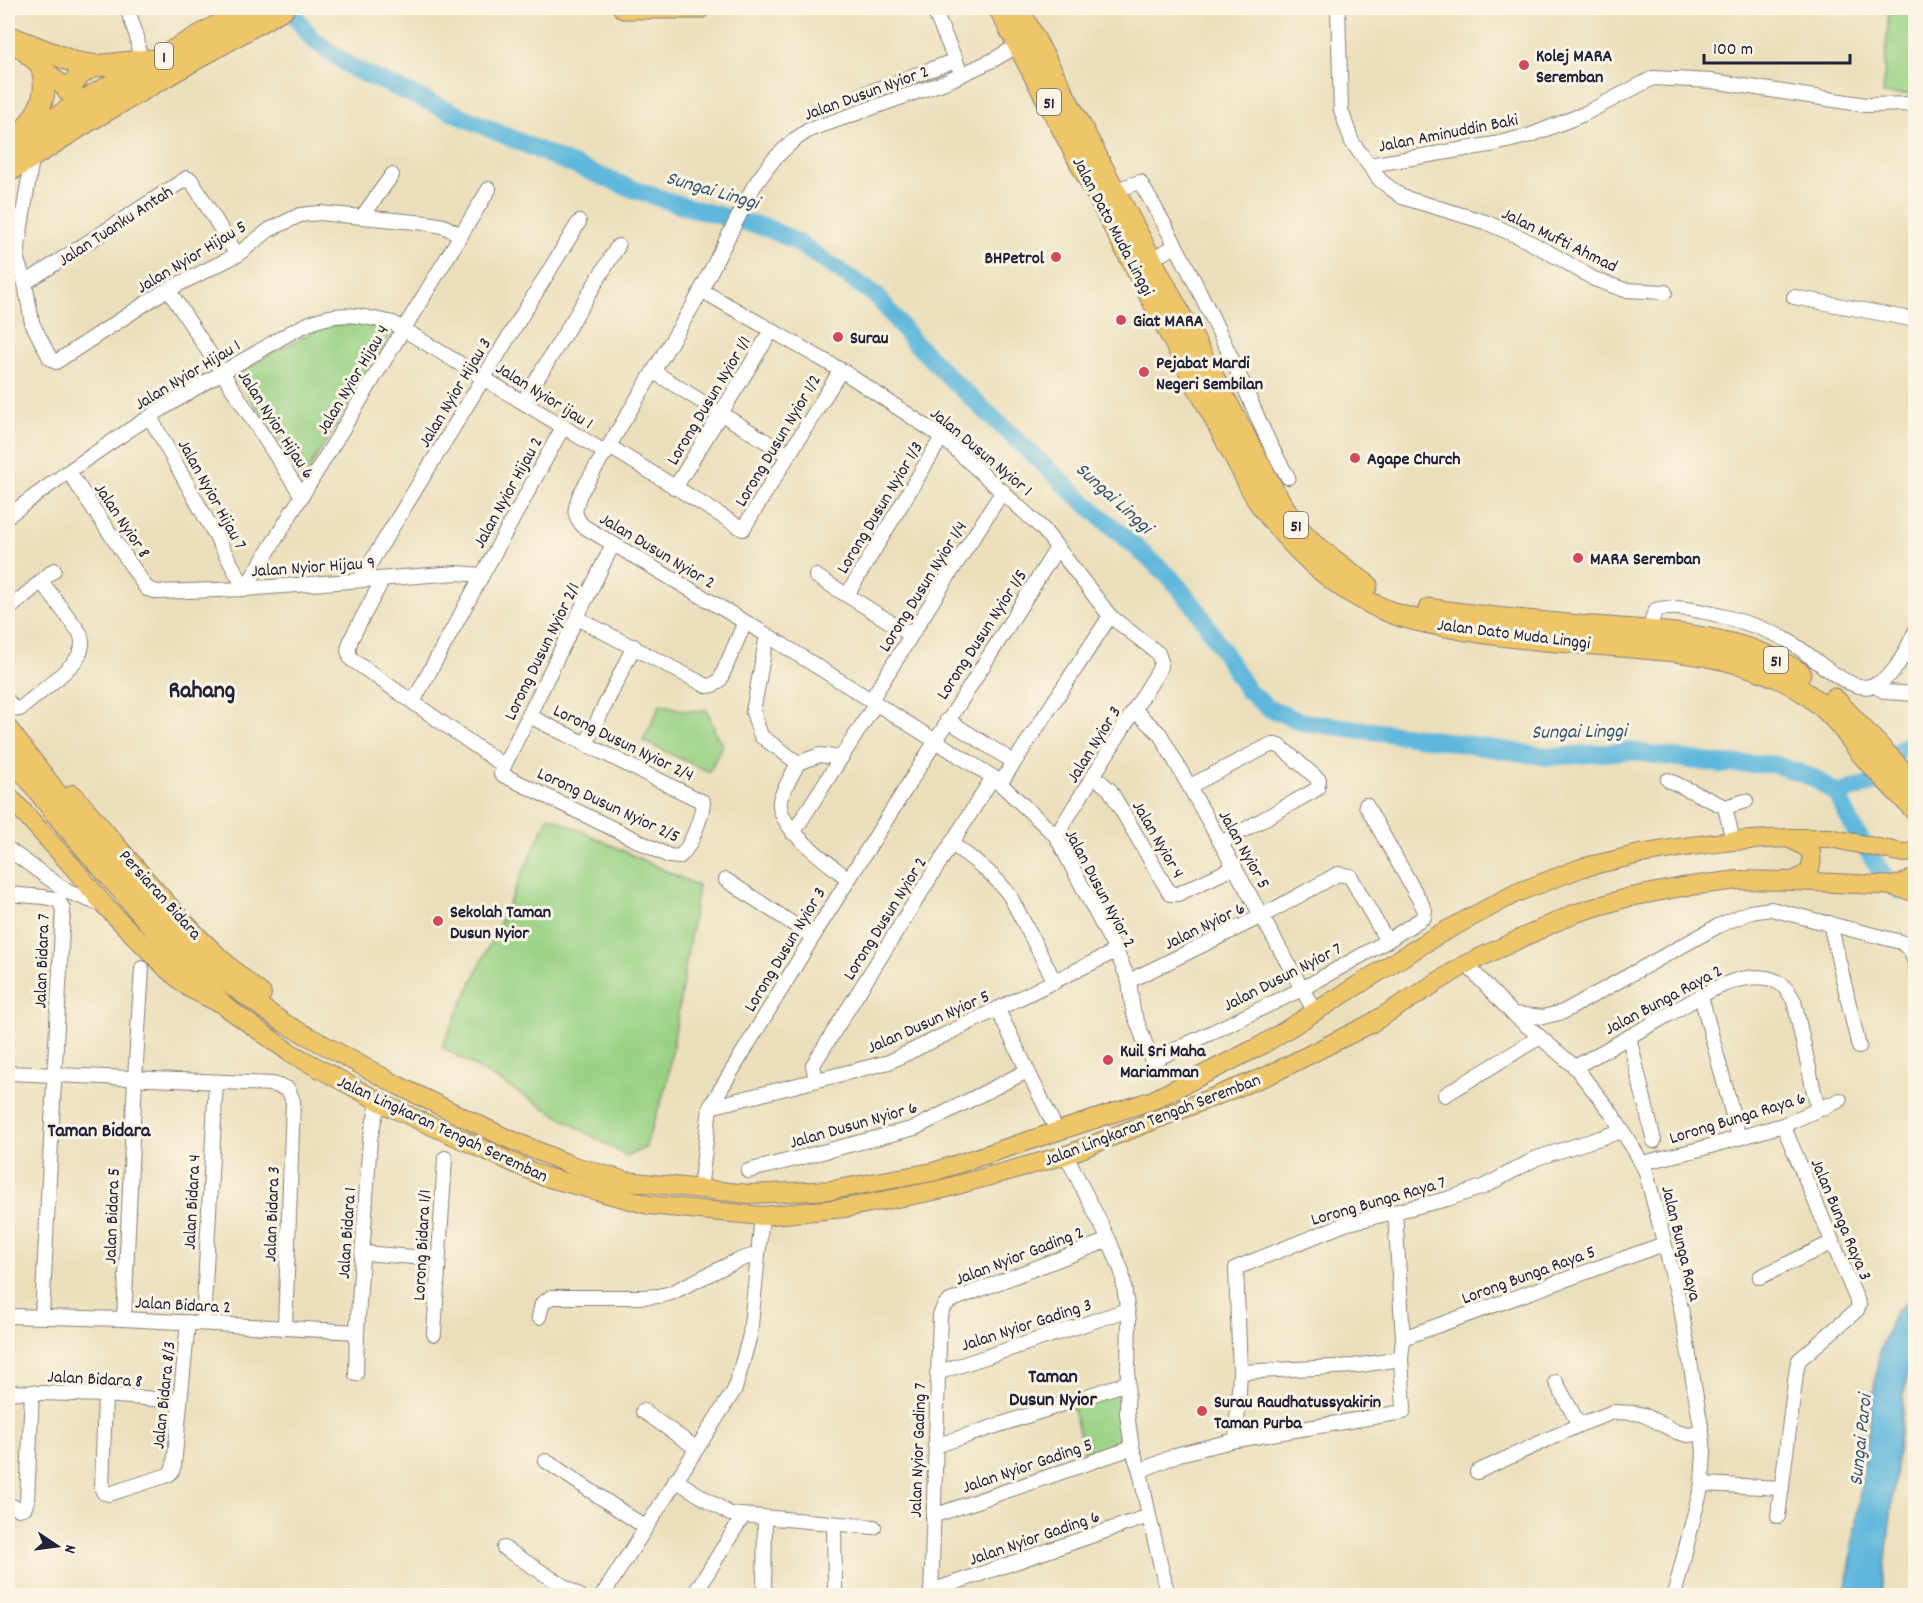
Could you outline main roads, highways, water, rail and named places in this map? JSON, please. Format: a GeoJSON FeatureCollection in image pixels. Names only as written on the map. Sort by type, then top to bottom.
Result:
{"type":"FeatureCollection","features":[{"type":"Feature","properties":{"kind":"highway","name":"1"},"geometry":{"type":"LineString","coordinates":[[10,147],[161,57],[256,14],[284,8]]}},
{"type":"Feature","properties":{"kind":"highway"},"geometry":{"type":"LineString","coordinates":[[624,8],[699,8]]}},
{"type":"Feature","properties":{"kind":"highway","name":"Jalan Dato Muda Linggi"},"geometry":{"type":"LineString","coordinates":[[999,8],[1106,193],[1151,259],[1273,490],[1288,515],[1305,536],[1374,590],[1396,600],[1424,608],[1649,639]]}},
{"type":"Feature","properties":{"kind":"highway","name":"Jalan Dato Muda Linggi"},"geometry":{"type":"LineString","coordinates":[[1018,8],[1106,193],[1257,499],[1293,546],[1366,601],[1390,612],[1421,621],[1499,636],[1649,639],[1691,636],[1744,648],[1792,668],[1813,681],[1832,697],[1868,748],[1902,780],[1916,811]]}},
{"type":"Feature","properties":{"kind":"highway","name":"1"},"geometry":{"type":"LineString","coordinates":[[8,172],[30,158],[79,105],[256,14]]}},
{"type":"Feature","properties":{"kind":"highway"},"geometry":{"type":"LineString","coordinates":[[8,37],[74,62],[96,66]]}},
{"type":"Feature","properties":{"kind":"highway"},"geometry":{"type":"LineString","coordinates":[[79,105],[78,75],[84,70],[96,66],[140,62],[161,57]]}},
{"type":"Feature","properties":{"kind":"highway"},"geometry":{"type":"LineString","coordinates":[[10,147],[32,120],[45,95],[46,82],[42,69]]}},
{"type":"Feature","properties":{"kind":"main road"},"geometry":{"type":"LineString","coordinates":[[8,37],[79,105]]}},
{"type":"Feature","properties":{"kind":"main road","name":"Persiaran Bidara"},"geometry":{"type":"LineString","coordinates":[[10,710],[124,855],[217,956],[334,1051]]}},
{"type":"Feature","properties":{"kind":"main road","name":"Jalan Lingkaran Tengah Seremban"},"geometry":{"type":"LineString","coordinates":[[8,728],[63,800],[156,911],[200,957],[234,988],[284,1023],[399,1086],[504,1137],[571,1165],[626,1180],[749,1194],[832,1190],[933,1172],[1154,1100],[1262,1045],[1438,935],[1516,893],[1581,868],[1640,854],[1734,841],[1788,838],[1830,838],[1903,853],[1916,852]]}},
{"type":"Feature","properties":{"kind":"main road","name":"Jalan Lingkaran Tengah Seremban"},"geometry":{"type":"LineString","coordinates":[[8,753],[56,816],[165,943],[226,1007],[289,1052],[388,1106],[542,1176],[649,1205],[762,1216],[845,1208],[939,1190],[1066,1155],[1269,1075],[1370,1024],[1466,964],[1573,914],[1626,898],[1682,887],[1738,880],[1909,885]]}},
{"type":"Feature","properties":{"kind":"main road"},"geometry":{"type":"LineString","coordinates":[[8,795],[105,906],[168,970],[189,988],[226,1007]]}},
{"type":"Feature","properties":{"kind":"main road"},"geometry":{"type":"LineString","coordinates":[[1788,838],[1811,852],[1810,870],[1807,875],[1793,881]]}},
{"type":"Feature","properties":{"kind":"water"},"geometry":{"type":"Polygon","coordinates":[[[1915,1294],[1912,1358],[1905,1385],[1882,1595],[1846,1595],[1879,1353],[1895,1312],[1915,1294]]]}},
{"type":"Feature","properties":{"kind":"waterway","name":"Sungai Linggi"},"geometry":{"type":"LineString","coordinates":[[289,8],[312,39],[354,69],[630,188],[684,206],[767,228],[795,241],[877,296],[912,340],[957,385],[1084,502],[1170,577],[1198,611],[1247,690],[1268,708],[1302,722],[1549,757],[1629,751],[1720,764],[1773,764],[1814,778],[1837,794],[1855,831],[1881,871],[1898,890],[1903,892]]}},
{"type":"Feature","properties":{"kind":"waterway"},"geometry":{"type":"LineString","coordinates":[[1837,794],[1872,783],[1899,750],[1916,741]]}},
{"type":"Feature","properties":{"kind":"place","name":"Kolej MARA Seremban"},"geometry":{"type":"Point","coordinates":[1524,65]}},
{"type":"Feature","properties":{"kind":"place","name":"BHPetrol"},"geometry":{"type":"Point","coordinates":[1056,257]}},
{"type":"Feature","properties":{"kind":"place","name":"Giat MARA"},"geometry":{"type":"Point","coordinates":[1121,320]}},
{"type":"Feature","properties":{"kind":"place","name":"Surau"},"geometry":{"type":"Point","coordinates":[838,337]}},
{"type":"Feature","properties":{"kind":"place","name":"Pejabat Mardi Negeri Sembilan"},"geometry":{"type":"Point","coordinates":[1144,372]}},
{"type":"Feature","properties":{"kind":"place","name":"Agape Church"},"geometry":{"type":"Point","coordinates":[1355,458]}},
{"type":"Feature","properties":{"kind":"place","name":"MARA Seremban"},"geometry":{"type":"Point","coordinates":[1578,558]}},
{"type":"Feature","properties":{"kind":"place","name":"Sekolah Taman Dusun Nyior"},"geometry":{"type":"Point","coordinates":[438,921]}},
{"type":"Feature","properties":{"kind":"place","name":"Kuil Sri Maha Mariamman"},"geometry":{"type":"Point","coordinates":[1108,1060]}},
{"type":"Feature","properties":{"kind":"place","name":"Surau Raudhatussyakirin Taman Purba"},"geometry":{"type":"Point","coordinates":[1202,1411]}},
{"type":"Feature","properties":{"kind":"district","name":"Rahang"},"geometry":{"type":"Point","coordinates":[202,689]}},
{"type":"Feature","properties":{"kind":"district","name":"Taman Bidara"},"geometry":{"type":"Point","coordinates":[99,1129]}},
{"type":"Feature","properties":{"kind":"district","name":"Taman Dusun Nyior"},"geometry":{"type":"Point","coordinates":[1053,1386]}},
{"type":"Feature","properties":{"kind":"water label","name":"Sungai Paroi"},"geometry":{"type":"Point","coordinates":[1859,1440]}}]}
